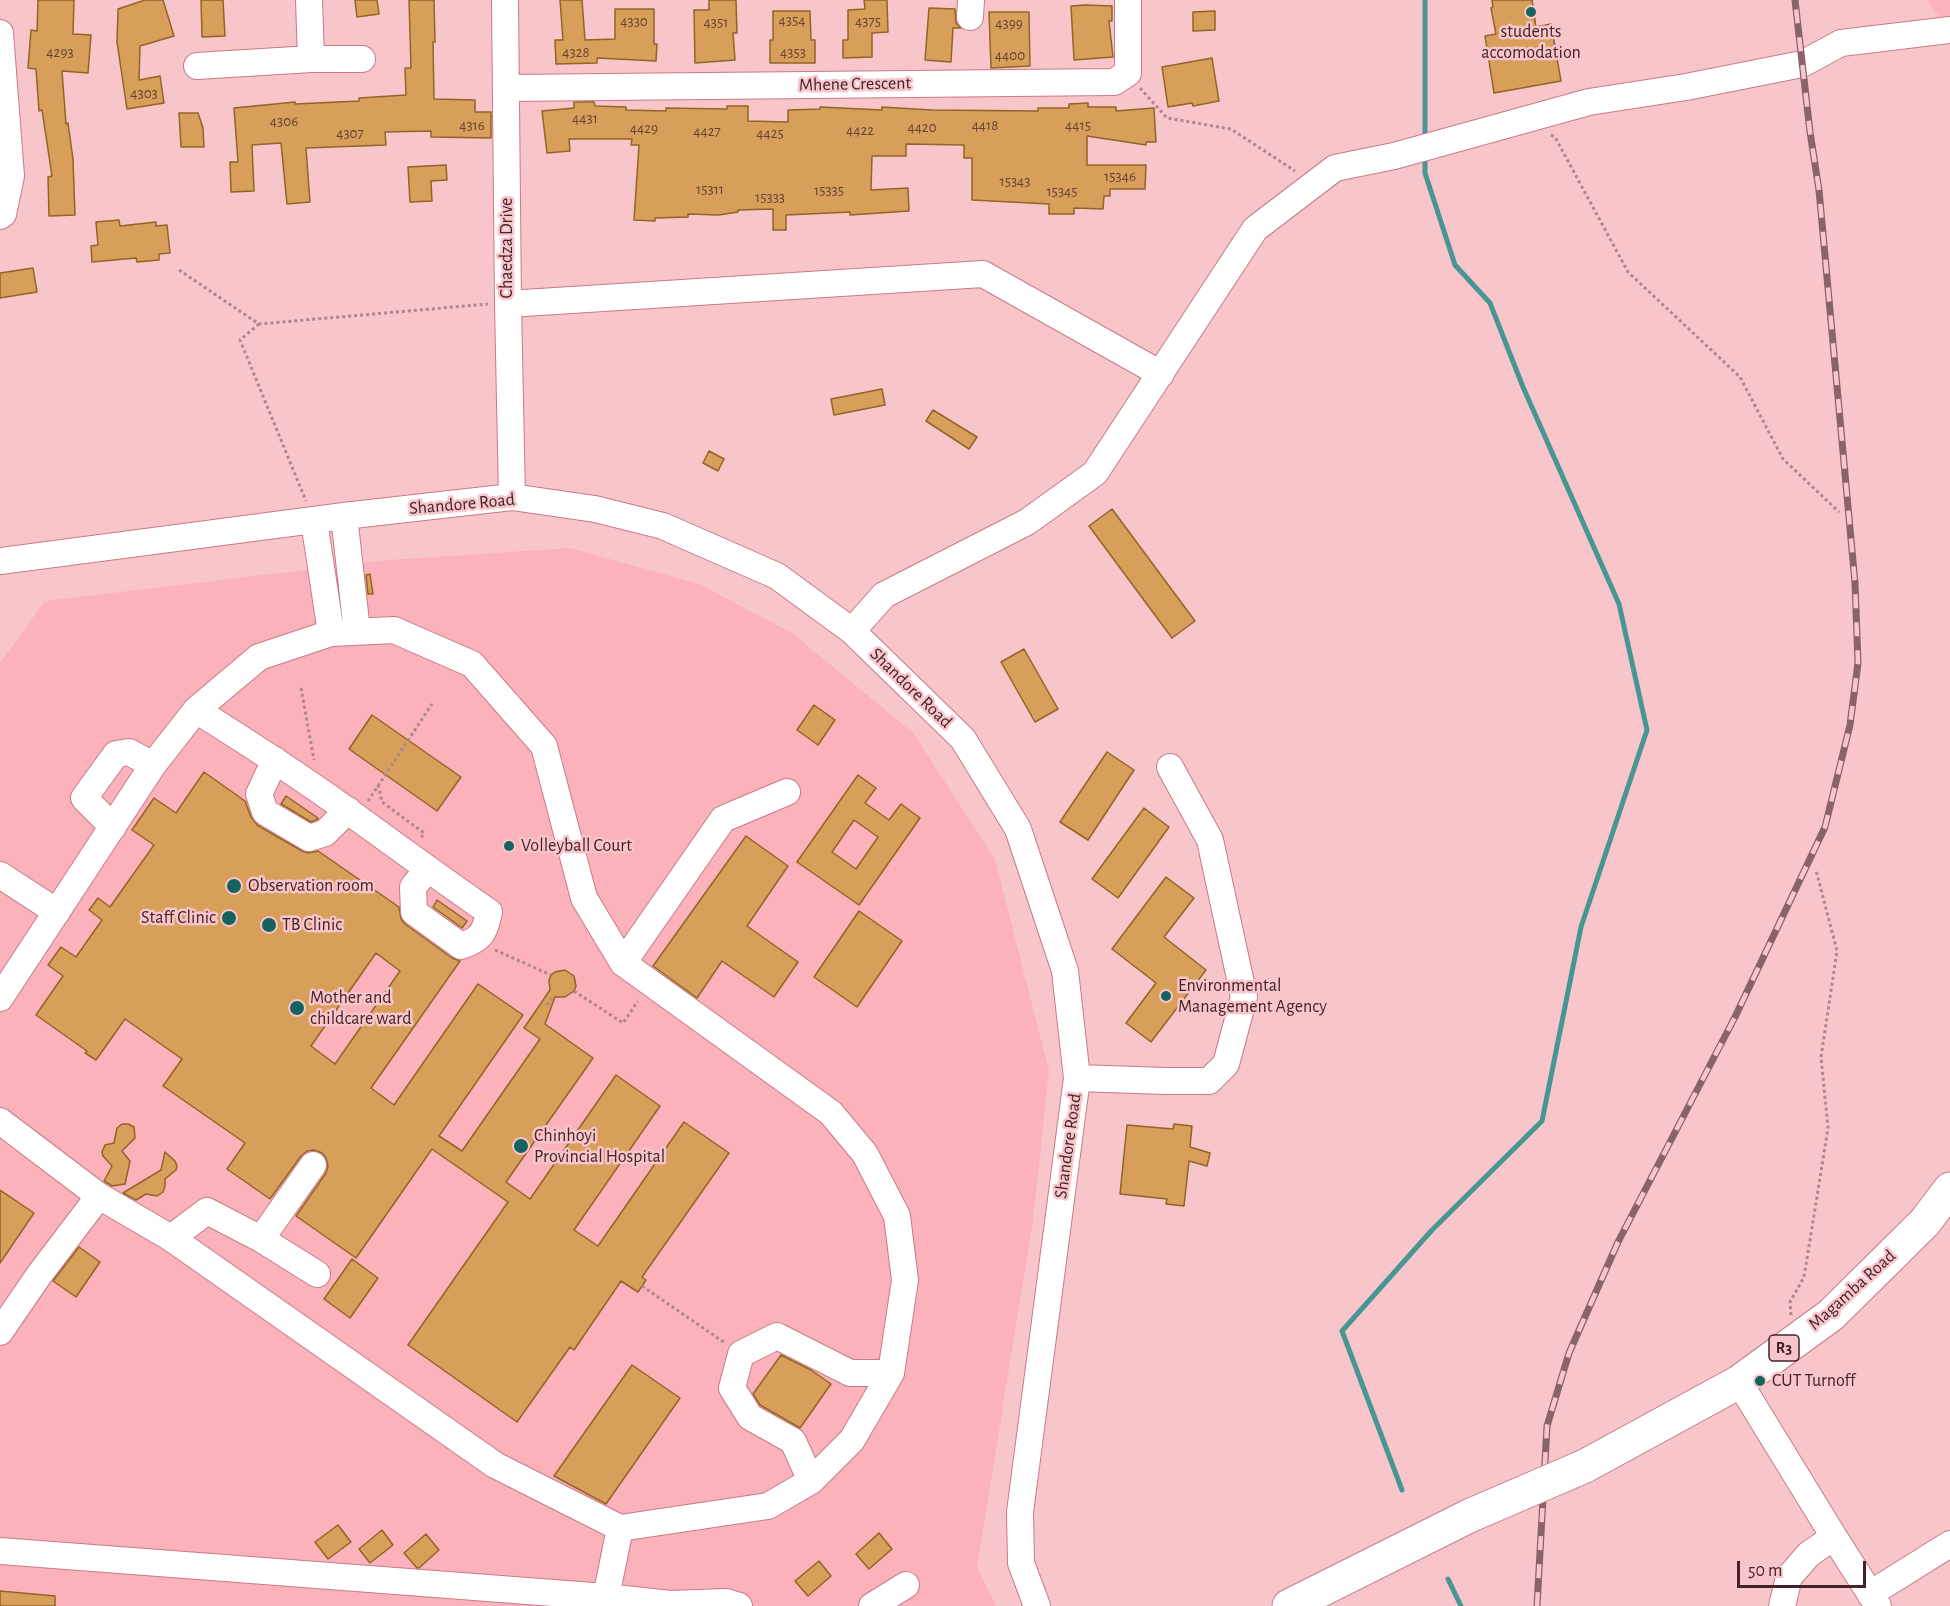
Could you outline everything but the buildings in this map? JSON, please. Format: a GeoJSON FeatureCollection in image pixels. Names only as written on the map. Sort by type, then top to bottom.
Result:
{"type":"FeatureCollection","features":[{"type":"Feature","properties":{"kind":"highway","name":"Magamba Road"},"geometry":{"type":"LineString","coordinates":[[1289,1606],[1469,1516],[1585,1466],[1739,1382],[1831,1315],[1925,1222],[1950,1189]]}},
{"type":"Feature","properties":{"kind":"street"},"geometry":{"type":"LineString","coordinates":[[309,0],[311,59]]}},
{"type":"Feature","properties":{"kind":"street","name":"Chaedza Drive"},"geometry":{"type":"LineString","coordinates":[[505,0],[512,497]]}},
{"type":"Feature","properties":{"kind":"street"},"geometry":{"type":"LineString","coordinates":[[1128,0],[1128,74]]}},
{"type":"Feature","properties":{"kind":"street"},"geometry":{"type":"LineString","coordinates":[[852,631],[884,595],[1027,522],[1095,473],[1255,229],[1335,168],[1394,156],[1589,102],[1686,87],[1802,64],[1841,43],[1950,30]]}},
{"type":"Feature","properties":{"kind":"street"},"geometry":{"type":"LineString","coordinates":[[0,49],[11,176],[3,214],[0,216]]}},
{"type":"Feature","properties":{"kind":"street"},"geometry":{"type":"LineString","coordinates":[[197,66],[311,59],[362,59]]}},
{"type":"Feature","properties":{"kind":"street","name":"Mhene Crescent"},"geometry":{"type":"LineString","coordinates":[[506,88],[1114,82],[1128,74]]}},
{"type":"Feature","properties":{"kind":"street"},"geometry":{"type":"LineString","coordinates":[[508,304],[983,274],[1161,374]]}},
{"type":"Feature","properties":{"kind":"street","name":"Shandore Road"},"geometry":{"type":"LineString","coordinates":[[0,561],[344,516],[512,497],[595,509],[663,526],[777,576],[852,631],[963,739],[1018,829],[1065,971],[1077,1078],[1020,1512],[1021,1563],[1037,1606]]}},
{"type":"Feature","properties":{"kind":"street"},"geometry":{"type":"LineString","coordinates":[[344,516],[357,631]]}},
{"type":"Feature","properties":{"kind":"street"},"geometry":{"type":"LineString","coordinates":[[314,521],[331,633]]}},
{"type":"Feature","properties":{"kind":"street"},"geometry":{"type":"LineString","coordinates":[[0,998],[153,765],[196,710],[259,657],[331,633],[394,630],[472,664],[544,746],[584,898],[623,963],[831,1113],[865,1154],[897,1216],[905,1280],[891,1373],[852,1440],[811,1481],[768,1506],[620,1528],[495,1465],[171,1239],[99,1196],[0,1120]]}},
{"type":"Feature","properties":{"kind":"street"},"geometry":{"type":"LineString","coordinates":[[196,710],[275,760],[357,807],[427,870],[489,912],[485,929],[476,941],[461,946],[414,912],[413,887],[427,870]]}},
{"type":"Feature","properties":{"kind":"street"},"geometry":{"type":"LineString","coordinates":[[113,827],[84,798],[116,754],[129,753],[153,765]]}},
{"type":"Feature","properties":{"kind":"street"},"geometry":{"type":"LineString","coordinates":[[275,760],[258,794],[266,812],[309,838],[325,833],[357,807]]}},
{"type":"Feature","properties":{"kind":"street"},"geometry":{"type":"LineString","coordinates":[[1077,1078],[1209,1081],[1226,1064],[1244,997],[1210,840],[1170,767]]}},
{"type":"Feature","properties":{"kind":"street"},"geometry":{"type":"LineString","coordinates":[[623,963],[723,819],[787,792]]}},
{"type":"Feature","properties":{"kind":"street"},"geometry":{"type":"LineString","coordinates":[[0,875],[57,912]]}},
{"type":"Feature","properties":{"kind":"street"},"geometry":{"type":"LineString","coordinates":[[261,1239],[313,1165]]}},
{"type":"Feature","properties":{"kind":"street"},"geometry":{"type":"LineString","coordinates":[[0,1332],[39,1275],[99,1196]]}},
{"type":"Feature","properties":{"kind":"street"},"geometry":{"type":"LineString","coordinates":[[171,1239],[207,1212],[261,1239],[317,1274]]}},
{"type":"Feature","properties":{"kind":"street"},"geometry":{"type":"LineString","coordinates":[[811,1481],[793,1442],[750,1418],[732,1388],[741,1354],[777,1336],[850,1373],[891,1373]]}},
{"type":"Feature","properties":{"kind":"street"},"geometry":{"type":"LineString","coordinates":[[1739,1382],[1874,1600],[1950,1544]]}},
{"type":"Feature","properties":{"kind":"street"},"geometry":{"type":"LineString","coordinates":[[606,1597],[620,1528]]}},
{"type":"Feature","properties":{"kind":"street"},"geometry":{"type":"LineString","coordinates":[[1782,1606],[1789,1577],[1809,1554],[1834,1537]]}},
{"type":"Feature","properties":{"kind":"street"},"geometry":{"type":"LineString","coordinates":[[0,1551],[606,1597],[670,1604],[726,1602],[739,1606]]}},
{"type":"Feature","properties":{"kind":"street"},"geometry":{"type":"LineString","coordinates":[[872,1606],[906,1585]]}},
{"type":"Feature","properties":{"kind":"path"},"geometry":{"type":"LineString","coordinates":[[1128,74],[1167,118],[1231,129],[1314,184]]}},
{"type":"Feature","properties":{"kind":"path"},"geometry":{"type":"LineString","coordinates":[[1525,120],[1555,137],[1628,273],[1740,377],[1783,459],[1839,512]]}},
{"type":"Feature","properties":{"kind":"path"},"geometry":{"type":"LineString","coordinates":[[179,270],[260,324]]}},
{"type":"Feature","properties":{"kind":"path"},"geometry":{"type":"LineString","coordinates":[[314,521],[240,340],[260,324],[508,304]]}},
{"type":"Feature","properties":{"kind":"path"},"geometry":{"type":"LineString","coordinates":[[301,688],[315,769]]}},
{"type":"Feature","properties":{"kind":"path"},"geometry":{"type":"LineString","coordinates":[[357,807],[378,785],[432,704]]}},
{"type":"Feature","properties":{"kind":"path"},"geometry":{"type":"LineString","coordinates":[[378,785],[382,802],[424,833],[419,841]]}},
{"type":"Feature","properties":{"kind":"path"},"geometry":{"type":"LineString","coordinates":[[1792,1342],[1790,1302],[1804,1277],[1828,1128],[1821,1057],[1837,951],[1816,870]]}},
{"type":"Feature","properties":{"kind":"path"},"geometry":{"type":"LineString","coordinates":[[476,941],[551,975]]}},
{"type":"Feature","properties":{"kind":"path"},"geometry":{"type":"LineString","coordinates":[[574,991],[623,1023],[650,982]]}},
{"type":"Feature","properties":{"kind":"path"},"geometry":{"type":"LineString","coordinates":[[547,1005],[554,995]]}},
{"type":"Feature","properties":{"kind":"path"},"geometry":{"type":"LineString","coordinates":[[642,1286],[741,1354]]}},
{"type":"Feature","properties":{"kind":"shaded area"},"geometry":{"type":"Polygon","coordinates":[[[1926,0],[1950,0],[1950,29],[1926,0]]]}},
{"type":"Feature","properties":{"kind":"shaded area","name":"Chinhoyi Provincial Hospital"},"geometry":{"type":"Polygon","coordinates":[[[570,548],[699,584],[792,633],[913,733],[995,859],[1049,1071],[1033,1220],[977,1567],[996,1606],[0,1606],[0,663],[45,601],[389,560],[570,548]]]}},
{"type":"Feature","properties":{"kind":"waterway"},"geometry":{"type":"LineString","coordinates":[[1425,0],[1425,139]]}},
{"type":"Feature","properties":{"kind":"waterway"},"geometry":{"type":"LineString","coordinates":[[1402,1490],[1342,1331],[1432,1230],[1542,1121],[1581,927],[1647,730],[1619,604],[1523,387],[1490,303],[1455,265],[1425,173],[1425,155]]}},
{"type":"Feature","properties":{"kind":"waterway"},"geometry":{"type":"LineString","coordinates":[[1448,1579],[1461,1606]]}},
{"type":"Feature","properties":{"kind":"railway"},"geometry":{"type":"LineString","coordinates":[[1537,1606],[1547,1426],[1569,1353],[1618,1242],[1735,1017],[1825,827],[1850,725],[1858,663],[1855,583],[1819,190],[1795,0]]}},
{"type":"Feature","properties":{"kind":"place","name":"students accomodation"},"geometry":{"type":"Point","coordinates":[1531,12]}},
{"type":"Feature","properties":{"kind":"place","name":"Volleyball Court"},"geometry":{"type":"Point","coordinates":[509,846]}},
{"type":"Feature","properties":{"kind":"place","name":"Observation room"},"geometry":{"type":"Point","coordinates":[234,886]}},
{"type":"Feature","properties":{"kind":"place","name":"Staff Clinic"},"geometry":{"type":"Point","coordinates":[229,918]}},
{"type":"Feature","properties":{"kind":"place","name":"TB Clinic"},"geometry":{"type":"Point","coordinates":[269,925]}},
{"type":"Feature","properties":{"kind":"place","name":"Environmental Management Agency"},"geometry":{"type":"Point","coordinates":[1166,996]}},
{"type":"Feature","properties":{"kind":"place","name":"Mother and childcare ward"},"geometry":{"type":"Point","coordinates":[297,1008]}},
{"type":"Feature","properties":{"kind":"place","name":"Chinhoyi Provincial Hospital"},"geometry":{"type":"Point","coordinates":[521,1146]}},
{"type":"Feature","properties":{"kind":"place","name":"CUT Turnoff"},"geometry":{"type":"Point","coordinates":[1760,1381]}}]}
